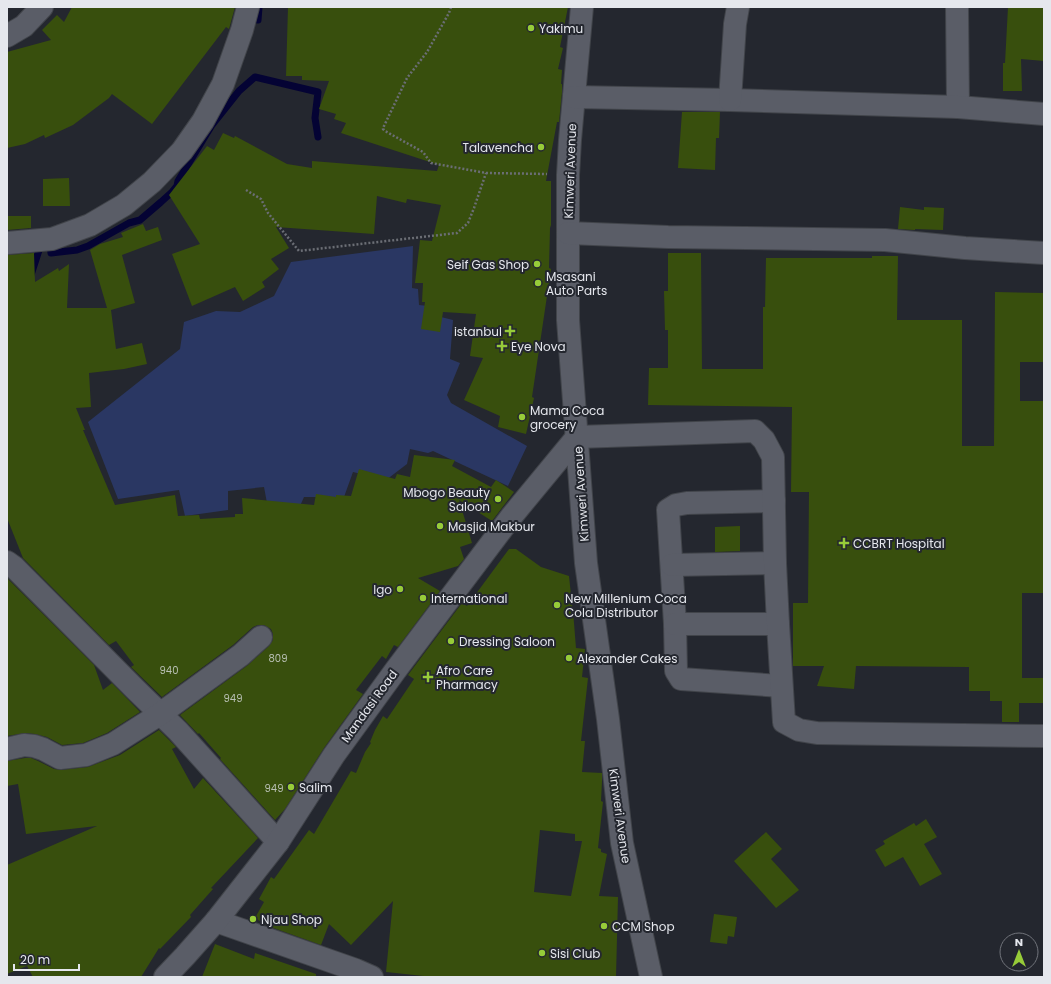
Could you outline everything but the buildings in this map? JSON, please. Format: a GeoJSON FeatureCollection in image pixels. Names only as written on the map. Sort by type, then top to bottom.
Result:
{"type":"FeatureCollection","features":[{"type":"Feature","properties":{"kind":"street"},"geometry":{"type":"LineString","coordinates":[[7,36],[24,26],[42,7]]}},
{"type":"Feature","properties":{"kind":"street"},"geometry":{"type":"LineString","coordinates":[[7,243],[52,239],[90,225],[124,204],[152,182],[182,151],[203,121],[223,84],[242,30],[248,7]]}},
{"type":"Feature","properties":{"kind":"street","name":"Kimweri Avenue"},"geometry":{"type":"LineString","coordinates":[[582,7],[568,175],[568,320],[586,562],[608,720],[622,843],[651,977]]}},
{"type":"Feature","properties":{"kind":"street"},"geometry":{"type":"LineString","coordinates":[[730,100],[735,24],[738,7]]}},
{"type":"Feature","properties":{"kind":"street"},"geometry":{"type":"LineString","coordinates":[[957,7],[958,107]]}},
{"type":"Feature","properties":{"kind":"street"},"geometry":{"type":"LineString","coordinates":[[574,98],[730,100],[958,107],[1044,114]]}},
{"type":"Feature","properties":{"kind":"street"},"geometry":{"type":"LineString","coordinates":[[568,233],[668,237],[885,240],[965,248],[1044,253]]}},
{"type":"Feature","properties":{"kind":"street"},"geometry":{"type":"LineString","coordinates":[[577,437],[755,430],[764,440],[773,457],[775,563],[784,722],[799,730],[817,733],[1044,736]]}},
{"type":"Feature","properties":{"kind":"street","name":"Mandasi Road"},"geometry":{"type":"LineString","coordinates":[[165,977],[216,921],[278,842],[334,755],[395,671],[511,517],[577,437]]}},
{"type":"Feature","properties":{"kind":"street"},"geometry":{"type":"LineString","coordinates":[[774,501],[687,503],[676,505],[668,510],[675,624],[676,671],[681,679],[782,686]]}},
{"type":"Feature","properties":{"kind":"street"},"geometry":{"type":"LineString","coordinates":[[7,562],[14,567],[178,731],[278,842]]}},
{"type":"Feature","properties":{"kind":"street"},"geometry":{"type":"LineString","coordinates":[[672,565],[775,563]]}},
{"type":"Feature","properties":{"kind":"street"},"geometry":{"type":"LineString","coordinates":[[675,624],[778,624]]}},
{"type":"Feature","properties":{"kind":"street"},"geometry":{"type":"LineString","coordinates":[[7,749],[24,745],[34,746],[60,758],[86,755],[113,744],[160,714],[241,655],[261,637]]}},
{"type":"Feature","properties":{"kind":"street"},"geometry":{"type":"LineString","coordinates":[[216,921],[372,977]]}},
{"type":"Feature","properties":{"kind":"path"},"geometry":{"type":"LineString","coordinates":[[451,7],[427,52],[407,78],[384,126],[384,131],[423,152],[431,163],[486,173],[568,175]]}},
{"type":"Feature","properties":{"kind":"path"},"geometry":{"type":"LineString","coordinates":[[246,190],[261,199],[268,213],[299,251],[457,233],[468,223],[486,173]]}},
{"type":"Feature","properties":{"kind":"shaded area"},"geometry":{"type":"Polygon","coordinates":[[[413,246],[412,288],[418,289],[419,305],[428,306],[429,314],[453,320],[450,359],[460,363],[447,395],[451,403],[527,446],[508,486],[433,451],[428,453],[410,449],[407,464],[386,480],[353,472],[344,497],[304,497],[300,506],[267,503],[264,487],[228,491],[228,510],[185,516],[179,490],[118,499],[88,422],[180,349],[184,322],[216,311],[240,312],[274,296],[291,262],[413,246]]]}},
{"type":"Feature","properties":{"kind":"waterway"},"geometry":{"type":"LineString","coordinates":[[258,20],[259,7]]}},
{"type":"Feature","properties":{"kind":"waterway"},"geometry":{"type":"LineString","coordinates":[[47,244],[50,244],[51,253],[77,250],[88,246],[129,223],[140,220],[177,186],[178,181],[212,125],[239,91],[255,77],[318,92],[315,118],[318,137]]}},
{"type":"Feature","properties":{"kind":"waterway"},"geometry":{"type":"LineString","coordinates":[[31,275],[41,244]]}},
{"type":"Feature","properties":{"kind":"place","name":"Yakimu"},"geometry":{"type":"Point","coordinates":[531,28]}},
{"type":"Feature","properties":{"kind":"place","name":"Talavencha"},"geometry":{"type":"Point","coordinates":[541,147]}},
{"type":"Feature","properties":{"kind":"place","name":"Seif Gas Shop"},"geometry":{"type":"Point","coordinates":[537,264]}},
{"type":"Feature","properties":{"kind":"place","name":"Msasani Auto Parts"},"geometry":{"type":"Point","coordinates":[538,283]}},
{"type":"Feature","properties":{"kind":"place","name":"istanbul"},"geometry":{"type":"Point","coordinates":[510,331]}},
{"type":"Feature","properties":{"kind":"place","name":"Eye Nova"},"geometry":{"type":"Point","coordinates":[502,346]}},
{"type":"Feature","properties":{"kind":"place","name":"Mama Coca grocery"},"geometry":{"type":"Point","coordinates":[522,417]}},
{"type":"Feature","properties":{"kind":"place","name":"Mbogo Beauty Saloon"},"geometry":{"type":"Point","coordinates":[498,499]}},
{"type":"Feature","properties":{"kind":"place","name":"Masjid Makbur"},"geometry":{"type":"Point","coordinates":[440,526]}},
{"type":"Feature","properties":{"kind":"place","name":"CCBRT Hospital"},"geometry":{"type":"Point","coordinates":[844,543]}},
{"type":"Feature","properties":{"kind":"place","name":"Igo"},"geometry":{"type":"Point","coordinates":[400,589]}},
{"type":"Feature","properties":{"kind":"place","name":"International"},"geometry":{"type":"Point","coordinates":[423,598]}},
{"type":"Feature","properties":{"kind":"place","name":"New Millenium Coca Cola Distributor"},"geometry":{"type":"Point","coordinates":[557,605]}},
{"type":"Feature","properties":{"kind":"place","name":"Dressing Saloon"},"geometry":{"type":"Point","coordinates":[451,641]}},
{"type":"Feature","properties":{"kind":"place","name":"Alexander Cakes"},"geometry":{"type":"Point","coordinates":[569,658]}},
{"type":"Feature","properties":{"kind":"place","name":"Afro Care Pharmacy"},"geometry":{"type":"Point","coordinates":[428,677]}},
{"type":"Feature","properties":{"kind":"place","name":"Salim"},"geometry":{"type":"Point","coordinates":[291,787]}},
{"type":"Feature","properties":{"kind":"place","name":"Njau Shop"},"geometry":{"type":"Point","coordinates":[253,919]}},
{"type":"Feature","properties":{"kind":"place","name":"CCM Shop"},"geometry":{"type":"Point","coordinates":[604,926]}},
{"type":"Feature","properties":{"kind":"place","name":"Sisi Club"},"geometry":{"type":"Point","coordinates":[542,953]}}]}
